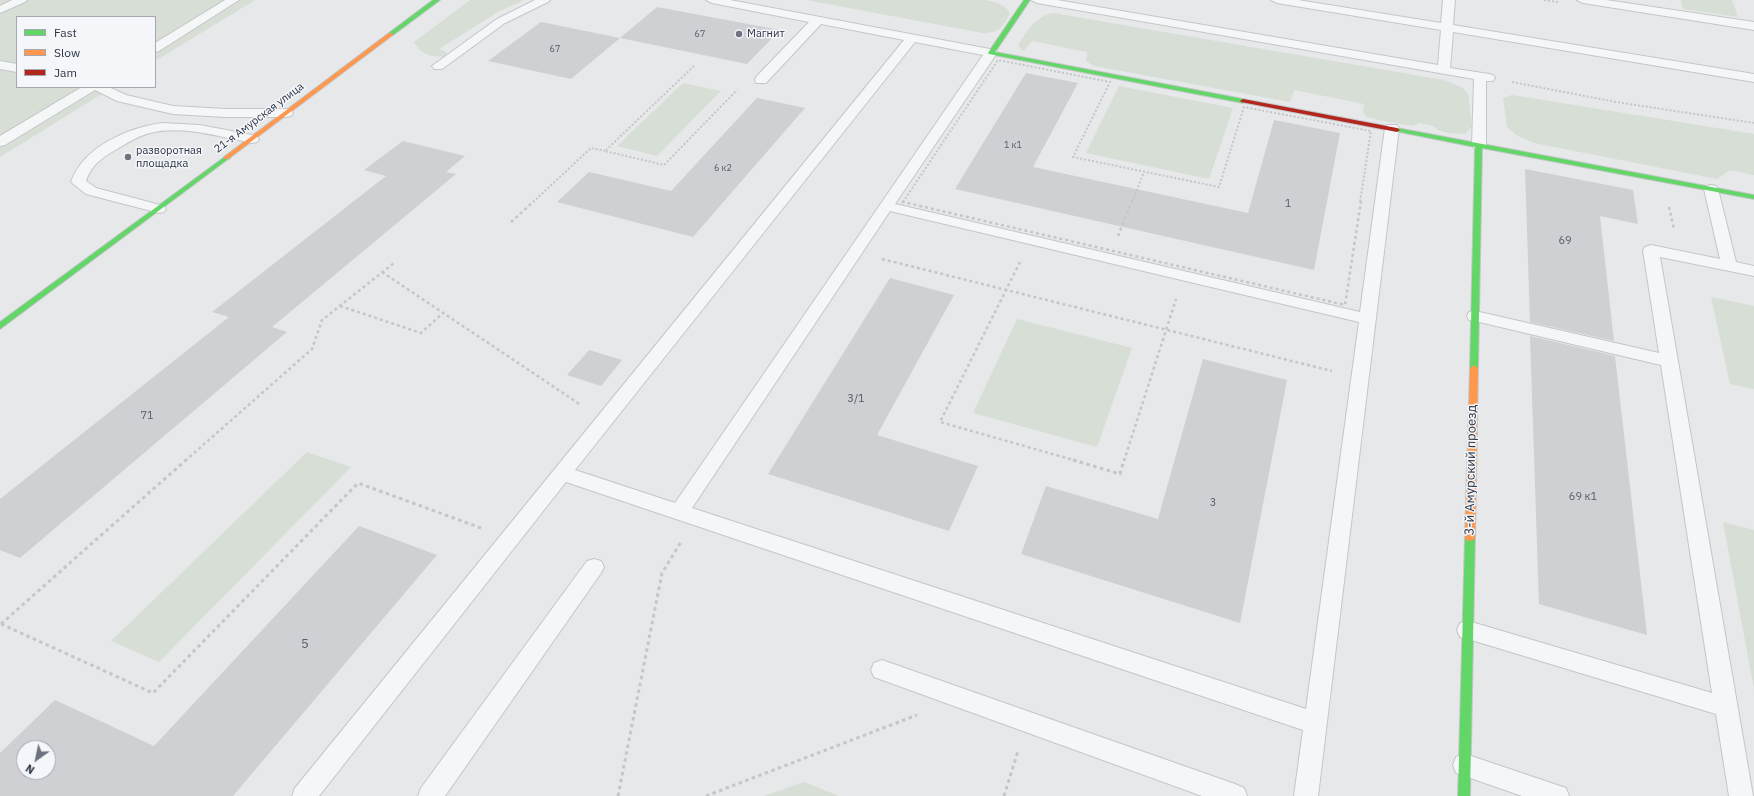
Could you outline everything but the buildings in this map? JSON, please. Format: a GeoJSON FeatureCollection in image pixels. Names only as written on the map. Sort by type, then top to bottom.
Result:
{"type":"FeatureCollection","features":[{"type":"Feature","properties":{"kind":"street","name":"21-я Амурская улица"},"geometry":{"type":"LineString","coordinates":[[0,326],[437,0]]}},
{"type":"Feature","properties":{"kind":"street"},"geometry":{"type":"LineString","coordinates":[[1026,0],[991,53],[1754,197]]}},
{"type":"Feature","properties":{"kind":"street","name":"3-й Амурский проезд"},"geometry":{"type":"LineString","coordinates":[[1464,796],[1479,145]]}},
{"type":"Feature","properties":{"kind":"lane"},"geometry":{"type":"LineString","coordinates":[[0,10],[21,0]]}},
{"type":"Feature","properties":{"kind":"lane"},"geometry":{"type":"LineString","coordinates":[[156,47],[233,0]]}},
{"type":"Feature","properties":{"kind":"lane"},"geometry":{"type":"LineString","coordinates":[[438,66],[500,21],[544,0]]}},
{"type":"Feature","properties":{"kind":"lane"},"geometry":{"type":"LineString","coordinates":[[687,515],[855,253],[991,53],[712,0]]}},
{"type":"Feature","properties":{"kind":"lane"},"geometry":{"type":"LineString","coordinates":[[1037,0],[1484,78],[1479,145]]}},
{"type":"Feature","properties":{"kind":"lane"},"geometry":{"type":"LineString","coordinates":[[1277,0],[1339,5],[1447,28],[1754,78]]}},
{"type":"Feature","properties":{"kind":"lane"},"geometry":{"type":"LineString","coordinates":[[1444,70],[1449,0]]}},
{"type":"Feature","properties":{"kind":"lane"},"geometry":{"type":"LineString","coordinates":[[1583,0],[1648,5],[1754,26]]}},
{"type":"Feature","properties":{"kind":"lane"},"geometry":{"type":"LineString","coordinates":[[761,80],[818,20]]}},
{"type":"Feature","properties":{"kind":"lane"},"geometry":{"type":"LineString","coordinates":[[304,796],[912,38]]}},
{"type":"Feature","properties":{"kind":"lane"},"geometry":{"type":"LineString","coordinates":[[0,64],[16,68]]}},
{"type":"Feature","properties":{"kind":"lane"},"geometry":{"type":"LineString","coordinates":[[0,142],[89,88]]}},
{"type":"Feature","properties":{"kind":"lane"},"geometry":{"type":"LineString","coordinates":[[101,88],[122,98],[173,110],[225,113],[286,113]]}},
{"type":"Feature","properties":{"kind":"lane"},"geometry":{"type":"LineString","coordinates":[[158,209],[91,192],[78,182],[82,168],[98,154],[122,140],[148,129],[179,127],[252,139]]}},
{"type":"Feature","properties":{"kind":"lane"},"geometry":{"type":"LineString","coordinates":[[1306,796],[1392,128]]}},
{"type":"Feature","properties":{"kind":"lane"},"geometry":{"type":"LineString","coordinates":[[1710,189],[1729,266]]}},
{"type":"Feature","properties":{"kind":"lane"},"geometry":{"type":"LineString","coordinates":[[886,206],[1367,319]]}},
{"type":"Feature","properties":{"kind":"lane"},"geometry":{"type":"LineString","coordinates":[[1741,796],[1651,250],[1754,271]]}},
{"type":"Feature","properties":{"kind":"lane"},"geometry":{"type":"LineString","coordinates":[[1475,316],[1669,361]]}},
{"type":"Feature","properties":{"kind":"lane"},"geometry":{"type":"LineString","coordinates":[[562,473],[1315,723]]}},
{"type":"Feature","properties":{"kind":"lane"},"geometry":{"type":"LineString","coordinates":[[430,796],[594,567]]}},
{"type":"Feature","properties":{"kind":"lane"},"geometry":{"type":"LineString","coordinates":[[1468,630],[1726,707]]}},
{"type":"Feature","properties":{"kind":"lane"},"geometry":{"type":"LineString","coordinates":[[882,670],[1235,796]]}},
{"type":"Feature","properties":{"kind":"lane"},"geometry":{"type":"LineString","coordinates":[[1465,765],[1557,796]]}},
{"type":"Feature","properties":{"kind":"path"},"geometry":{"type":"LineString","coordinates":[[998,60],[1110,82],[1073,157],[1144,172],[1219,188],[1244,107],[1371,131],[1345,305],[903,202],[998,60]]}},
{"type":"Feature","properties":{"kind":"path"},"geometry":{"type":"LineString","coordinates":[[605,151],[694,66]]}},
{"type":"Feature","properties":{"kind":"path"},"geometry":{"type":"LineString","coordinates":[[1484,78],[1616,102],[1754,123]]}},
{"type":"Feature","properties":{"kind":"path"},"geometry":{"type":"LineString","coordinates":[[511,222],[591,148],[664,165],[738,89]]}},
{"type":"Feature","properties":{"kind":"path"},"geometry":{"type":"LineString","coordinates":[[1118,237],[1144,172]]}},
{"type":"Feature","properties":{"kind":"path"},"geometry":{"type":"LineString","coordinates":[[1668,202],[1674,233]]}},
{"type":"Feature","properties":{"kind":"path"},"geometry":{"type":"LineString","coordinates":[[1031,240],[940,422],[1120,474],[1184,276]]}},
{"type":"Feature","properties":{"kind":"path"},"geometry":{"type":"LineString","coordinates":[[1112,251],[1115,244]]}},
{"type":"Feature","properties":{"kind":"path"},"geometry":{"type":"LineString","coordinates":[[855,253],[1360,378]]}},
{"type":"Feature","properties":{"kind":"path"},"geometry":{"type":"LineString","coordinates":[[394,263],[322,320],[312,349],[1,624],[153,692],[358,483],[510,538]]}},
{"type":"Feature","properties":{"kind":"path"},"geometry":{"type":"LineString","coordinates":[[382,272],[605,420]]}},
{"type":"Feature","properties":{"kind":"path"},"geometry":{"type":"LineString","coordinates":[[340,306],[421,333],[443,313]]}},
{"type":"Feature","properties":{"kind":"path"},"geometry":{"type":"LineString","coordinates":[[618,796],[662,573],[687,515]]}},
{"type":"Feature","properties":{"kind":"path"},"geometry":{"type":"LineString","coordinates":[[706,796],[960,698]]}},
{"type":"Feature","properties":{"kind":"path"},"geometry":{"type":"LineString","coordinates":[[1004,796],[1027,722]]}},
{"type":"Feature","properties":{"kind":"shaded area"},"geometry":{"type":"Polygon","coordinates":[[[0,0],[255,0],[156,60],[156,16],[16,16],[16,88],[111,88],[0,157],[0,0]]]}},
{"type":"Feature","properties":{"kind":"shaded area"},"geometry":{"type":"Polygon","coordinates":[[[470,0],[524,0],[498,12],[439,49],[446,52],[447,56],[432,56],[420,50],[414,42],[470,0]]]}},
{"type":"Feature","properties":{"kind":"shaded area"},"geometry":{"type":"Polygon","coordinates":[[[806,0],[985,0],[1003,6],[1010,14],[1000,28],[993,32],[983,33],[806,0]]]}},
{"type":"Feature","properties":{"kind":"shaded area"},"geometry":{"type":"Polygon","coordinates":[[[1681,0],[1732,0],[1738,17],[1683,9],[1681,0]]]}},
{"type":"Feature","properties":{"kind":"shaded area"},"geometry":{"type":"Polygon","coordinates":[[[1053,13],[1444,80],[1461,87],[1468,93],[1472,127],[1465,134],[1449,133],[1438,130],[1433,126],[1420,123],[1412,126],[1367,117],[1363,112],[1364,104],[1294,90],[1290,102],[1094,66],[1086,61],[1087,52],[1033,41],[1023,51],[1018,45],[1032,25],[1041,18],[1053,13]]]}},
{"type":"Feature","properties":{"kind":"shaded area"},"geometry":{"type":"Polygon","coordinates":[[[683,83],[721,91],[657,156],[617,146],[683,83]]]}},
{"type":"Feature","properties":{"kind":"shaded area"},"geometry":{"type":"Polygon","coordinates":[[[1119,86],[1233,108],[1209,179],[1086,153],[1119,86]]]}},
{"type":"Feature","properties":{"kind":"shaded area"},"geometry":{"type":"Polygon","coordinates":[[[1512,95],[1754,134],[1754,175],[1730,170],[1717,179],[1534,143],[1516,135],[1507,127],[1503,98],[1512,95]]]}},
{"type":"Feature","properties":{"kind":"shaded area"},"geometry":{"type":"Polygon","coordinates":[[[1711,297],[1754,306],[1754,389],[1730,384],[1711,297]]]}},
{"type":"Feature","properties":{"kind":"shaded area"},"geometry":{"type":"Polygon","coordinates":[[[1017,319],[1132,348],[1097,447],[973,413],[1017,319]]]}},
{"type":"Feature","properties":{"kind":"shaded area"},"geometry":{"type":"Polygon","coordinates":[[[307,452],[351,467],[159,662],[111,641],[307,452]]]}},
{"type":"Feature","properties":{"kind":"shaded area"},"geometry":{"type":"Polygon","coordinates":[[[1723,522],[1754,530],[1754,689],[1723,522]]]}},
{"type":"Feature","properties":{"kind":"shaded area"},"geometry":{"type":"Polygon","coordinates":[[[804,782],[839,796],[764,796],[804,782]]]}},
{"type":"Feature","properties":{"kind":"traffic: fast"},"geometry":{"type":"LineString","coordinates":[[391,34],[437,0]]}},
{"type":"Feature","properties":{"kind":"traffic: fast"},"geometry":{"type":"LineString","coordinates":[[1027,0],[991,53],[1243,101]]}},
{"type":"Feature","properties":{"kind":"traffic: fast"},"geometry":{"type":"LineString","coordinates":[[1397,130],[1754,197]]}},
{"type":"Feature","properties":{"kind":"traffic: fast"},"geometry":{"type":"LineString","coordinates":[[1474,368],[1479,145]]}},
{"type":"Feature","properties":{"kind":"traffic: fast"},"geometry":{"type":"LineString","coordinates":[[0,326],[226,158]]}},
{"type":"Feature","properties":{"kind":"traffic: fast"},"geometry":{"type":"LineString","coordinates":[[1464,796],[1470,537]]}},
{"type":"Feature","properties":{"kind":"traffic: slow"},"geometry":{"type":"LineString","coordinates":[[226,158],[391,34]]}},
{"type":"Feature","properties":{"kind":"traffic: slow"},"geometry":{"type":"LineString","coordinates":[[1470,537],[1474,368]]}},
{"type":"Feature","properties":{"kind":"traffic: jam"},"geometry":{"type":"LineString","coordinates":[[1243,101],[1397,130]]}},
{"type":"Feature","properties":{"kind":"place","name":"Магнит"},"geometry":{"type":"Point","coordinates":[739,34]}},
{"type":"Feature","properties":{"kind":"place","name":"разворотная площадка"},"geometry":{"type":"Point","coordinates":[128,157]}}]}
